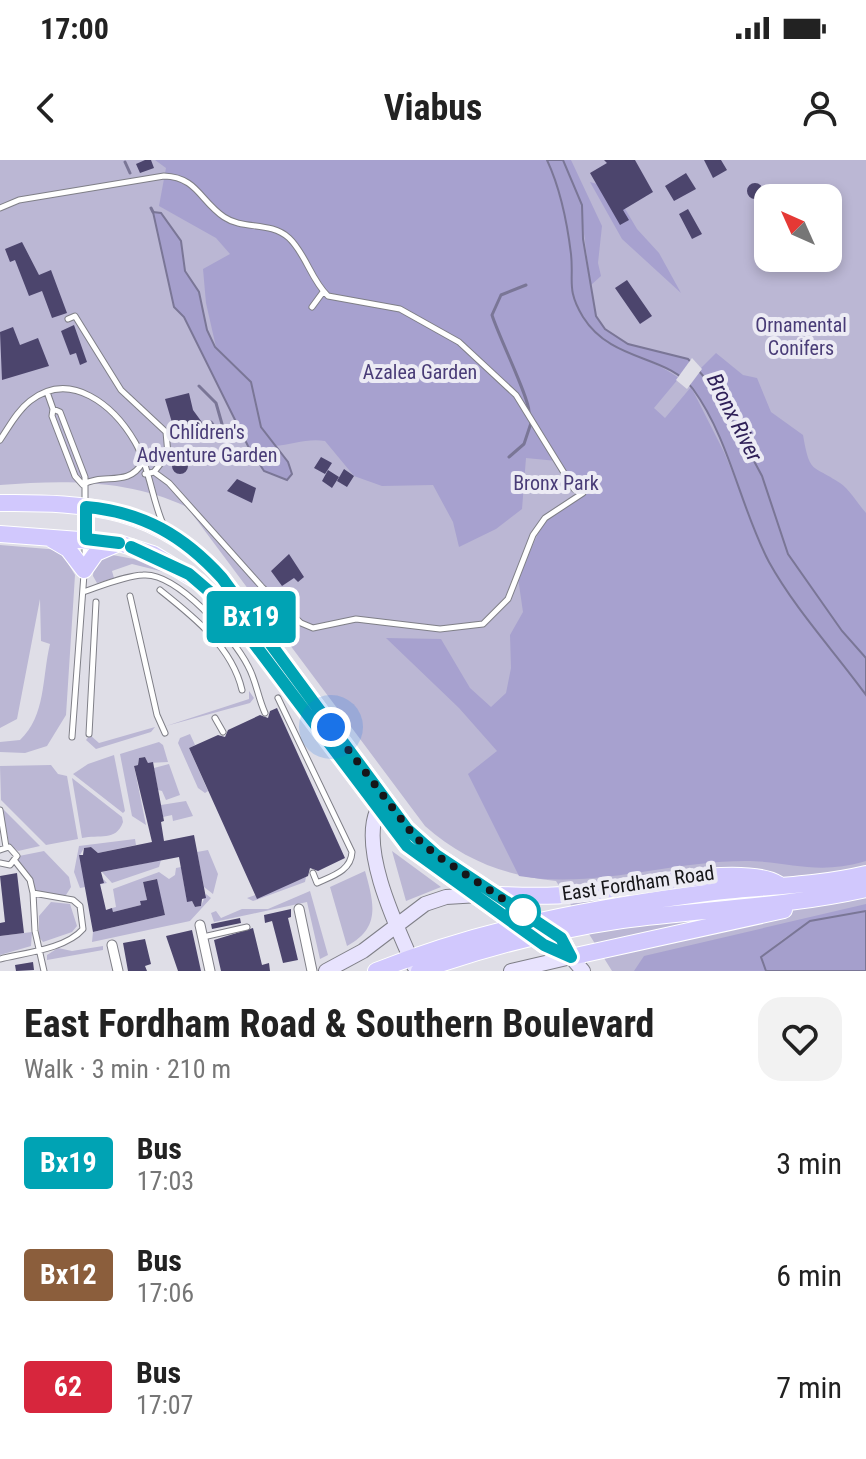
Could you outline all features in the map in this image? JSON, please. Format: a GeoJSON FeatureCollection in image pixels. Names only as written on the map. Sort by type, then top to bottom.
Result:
{"type":"FeatureCollection","features":[{"type":"Feature","properties":{"kind":"main road"},"geometry":{"type":"LineString","coordinates":[[0,503],[86,507],[131,515],[165,529],[200,554],[222,578],[407,829],[436,855],[561,938],[571,957]]}},
{"type":"Feature","properties":{"kind":"main road"},"geometry":{"type":"LineString","coordinates":[[0,534],[119,543],[177,567],[225,605],[377,811],[407,846],[544,945],[571,957],[816,900]]}},
{"type":"Feature","properties":{"kind":"main road"},"geometry":{"type":"LineString","coordinates":[[46,537],[68,549],[84,570],[96,553],[119,543]]}},
{"type":"Feature","properties":{"kind":"main road","name":"East Fordham Road"},"geometry":{"type":"LineString","coordinates":[[376,971],[460,940],[529,921],[638,902],[823,884],[866,874]]}},
{"type":"Feature","properties":{"kind":"main road"},"geometry":{"type":"LineString","coordinates":[[498,895],[572,895],[730,875],[761,876],[783,887]]}},
{"type":"Feature","properties":{"kind":"main road","name":"East Fordham Road"},"geometry":{"type":"LineString","coordinates":[[417,971],[504,944],[579,927],[816,900],[866,889]]}},
{"type":"Feature","properties":{"kind":"street"},"geometry":{"type":"LineString","coordinates":[[377,811],[371,833],[396,925],[417,971]]}},
{"type":"Feature","properties":{"kind":"street"},"geometry":{"type":"LineString","coordinates":[[326,971],[363,951],[432,901],[498,895]]}},
{"type":"Feature","properties":{"kind":"street"},"geometry":{"type":"LineString","coordinates":[[299,909],[312,971]]}},
{"type":"Feature","properties":{"kind":"street"},"geometry":{"type":"LineString","coordinates":[[200,925],[210,971]]}},
{"type":"Feature","properties":{"kind":"street"},"geometry":{"type":"LineString","coordinates":[[112,945],[118,971]]}},
{"type":"Feature","properties":{"kind":"street"},"geometry":{"type":"LineString","coordinates":[[511,971],[571,957],[583,971]]}},
{"type":"Feature","properties":{"kind":"lane"},"geometry":{"type":"LineString","coordinates":[[0,208],[28,198],[179,177],[192,183],[222,216],[284,234],[302,255],[323,292],[339,300],[400,309],[444,331],[525,407],[574,489],[583,493],[545,518],[533,535],[508,599],[495,616],[483,624],[440,629],[356,619],[313,628],[301,623],[262,587],[198,511],[154,472]]}},
{"type":"Feature","properties":{"kind":"lane"},"geometry":{"type":"LineString","coordinates":[[312,307],[323,292]]}},
{"type":"Feature","properties":{"kind":"lane"},"geometry":{"type":"LineString","coordinates":[[68,319],[75,316],[121,390],[166,432],[168,454],[154,472],[145,474]]}},
{"type":"Feature","properties":{"kind":"lane"},"geometry":{"type":"LineString","coordinates":[[0,440],[18,412],[47,392],[80,391],[96,397],[116,416],[137,445],[165,529]]}},
{"type":"Feature","properties":{"kind":"lane"},"geometry":{"type":"LineString","coordinates":[[47,392],[53,409],[52,416],[75,476],[83,485],[86,507],[72,737]]}},
{"type":"Feature","properties":{"kind":"lane"},"geometry":{"type":"LineString","coordinates":[[83,485],[93,479],[125,478],[135,472],[142,462]]}},
{"type":"Feature","properties":{"kind":"lane"},"geometry":{"type":"LineString","coordinates":[[83,592],[140,575],[165,581],[201,607],[229,639],[250,669],[265,713]]}},
{"type":"Feature","properties":{"kind":"lane"},"geometry":{"type":"LineString","coordinates":[[160,590],[201,623],[237,671],[242,690]]}},
{"type":"Feature","properties":{"kind":"lane"},"geometry":{"type":"LineString","coordinates":[[130,596],[157,715],[165,733]]}},
{"type":"Feature","properties":{"kind":"lane"},"geometry":{"type":"LineString","coordinates":[[89,734],[96,602]]}},
{"type":"Feature","properties":{"kind":"lane"},"geometry":{"type":"LineString","coordinates":[[278,698],[352,852],[344,870],[317,883],[313,873]]}},
{"type":"Feature","properties":{"kind":"lane"},"geometry":{"type":"LineString","coordinates":[[215,718],[223,732]]}},
{"type":"Feature","properties":{"kind":"lane"},"geometry":{"type":"LineString","coordinates":[[0,810],[3,848],[15,850],[15,861],[30,880],[44,971]]}},
{"type":"Feature","properties":{"kind":"lane"},"geometry":{"type":"LineString","coordinates":[[0,863],[10,865],[15,861]]}},
{"type":"Feature","properties":{"kind":"lane"},"geometry":{"type":"LineString","coordinates":[[0,959],[39,950],[78,935],[84,922],[80,906],[73,900],[33,893]]}},
{"type":"Feature","properties":{"kind":"lane"},"geometry":{"type":"LineString","coordinates":[[203,937],[247,927]]}},
{"type":"Feature","properties":{"kind":"green space","name":"Bronx Park"},"geometry":{"type":"Polygon","coordinates":[[[0,160],[866,160],[866,971],[612,971],[556,881],[520,875],[486,864],[454,848],[425,826],[187,507],[119,486],[48,482],[0,485],[0,160]]]}},
{"type":"Feature","properties":{"kind":"green space","name":"Azalea Garden"},"geometry":{"type":"Polygon","coordinates":[[[155,160],[547,160],[566,218],[572,292],[577,306],[591,326],[602,335],[679,378],[654,408],[665,418],[691,387],[724,452],[770,563],[866,695],[866,861],[818,868],[762,862],[717,862],[576,879],[519,876],[468,774],[497,751],[459,708],[386,638],[441,639],[470,688],[491,707],[506,693],[511,668],[510,635],[523,612],[518,578],[545,518],[582,494],[574,489],[557,461],[526,458],[522,509],[496,529],[459,547],[453,522],[433,485],[382,486],[354,476],[325,441],[274,446],[260,427],[251,382],[216,347],[206,303],[203,269],[230,254],[216,238],[159,206],[166,168],[155,160]]]}},
{"type":"Feature","properties":{"kind":"green space"},"geometry":{"type":"Polygon","coordinates":[[[563,160],[571,160],[602,226],[598,263],[601,276],[591,285],[576,191],[563,160]]]}},
{"type":"Feature","properties":{"kind":"green space"},"geometry":{"type":"Polygon","coordinates":[[[590,182],[601,185],[621,202],[637,229],[659,253],[681,293],[622,239],[590,182]]]}},
{"type":"Feature","properties":{"kind":"green space"},"geometry":{"type":"Polygon","coordinates":[[[716,353],[743,375],[757,378],[771,412],[803,435],[810,463],[844,486],[866,513],[866,658],[842,631],[788,554],[716,390],[698,371],[716,353]]]}},
{"type":"Feature","properties":{"kind":"green space"},"geometry":{"type":"Polygon","coordinates":[[[0,545],[60,550],[75,575],[66,715],[47,746],[25,753],[0,752],[0,742],[20,740],[35,720],[50,644],[41,641],[40,599],[17,719],[0,728],[0,545]]]}},
{"type":"Feature","properties":{"kind":"green space"},"geometry":{"type":"Polygon","coordinates":[[[107,554],[134,559],[164,572],[132,564],[112,571],[114,578],[97,583],[93,576],[94,564],[107,554]]]}},
{"type":"Feature","properties":{"kind":"green space"},"geometry":{"type":"Polygon","coordinates":[[[249,691],[254,698],[250,703],[166,726],[249,699],[249,691]]]}},
{"type":"Feature","properties":{"kind":"green space"},"geometry":{"type":"Polygon","coordinates":[[[155,727],[151,732],[96,749],[86,740],[90,735],[99,743],[155,727]]]}},
{"type":"Feature","properties":{"kind":"green space"},"geometry":{"type":"Polygon","coordinates":[[[190,734],[195,745],[189,748],[208,791],[205,793],[198,788],[178,743],[180,738],[190,734]]]}},
{"type":"Feature","properties":{"kind":"green space"},"geometry":{"type":"Polygon","coordinates":[[[159,742],[163,745],[168,762],[148,763],[145,757],[139,758],[138,765],[134,766],[146,825],[132,816],[120,754],[159,742]]]}},
{"type":"Feature","properties":{"kind":"green space"},"geometry":{"type":"Polygon","coordinates":[[[114,755],[123,813],[73,774],[88,764],[114,755]]]}},
{"type":"Feature","properties":{"kind":"green space"},"geometry":{"type":"Polygon","coordinates":[[[169,764],[180,795],[166,800],[162,791],[158,790],[154,768],[169,764]]]}},
{"type":"Feature","properties":{"kind":"green space"},"geometry":{"type":"Polygon","coordinates":[[[51,765],[58,774],[67,776],[78,839],[46,845],[1,800],[0,766],[51,765]]]}},
{"type":"Feature","properties":{"kind":"green space"},"geometry":{"type":"Polygon","coordinates":[[[72,778],[122,817],[123,822],[116,832],[82,838],[72,778]]]}},
{"type":"Feature","properties":{"kind":"green space"},"geometry":{"type":"Polygon","coordinates":[[[186,801],[193,816],[173,821],[172,815],[163,817],[161,805],[186,801]]]}},
{"type":"Feature","properties":{"kind":"green space"},"geometry":{"type":"Polygon","coordinates":[[[2,808],[40,846],[18,851],[9,844],[2,808]]]}},
{"type":"Feature","properties":{"kind":"green space"},"geometry":{"type":"Polygon","coordinates":[[[135,839],[136,845],[98,853],[91,847],[84,848],[80,855],[107,883],[80,888],[74,872],[79,846],[135,839]]]}},
{"type":"Feature","properties":{"kind":"green space"},"geometry":{"type":"Polygon","coordinates":[[[208,850],[218,874],[213,894],[204,887],[197,852],[208,850]]]}},
{"type":"Feature","properties":{"kind":"green space"},"geometry":{"type":"Polygon","coordinates":[[[44,851],[69,877],[71,887],[66,895],[42,895],[34,891],[32,879],[18,861],[19,856],[44,851]]]}},
{"type":"Feature","properties":{"kind":"green space"},"geometry":{"type":"Polygon","coordinates":[[[392,851],[441,887],[406,901],[392,851]]]}},
{"type":"Feature","properties":{"kind":"green space"},"geometry":{"type":"Polygon","coordinates":[[[161,860],[159,867],[112,883],[102,872],[161,860]]]}},
{"type":"Feature","properties":{"kind":"green space"},"geometry":{"type":"Polygon","coordinates":[[[181,867],[187,901],[192,901],[195,907],[201,906],[206,894],[211,898],[190,921],[92,942],[93,932],[165,915],[156,879],[143,882],[147,900],[141,901],[141,905],[113,912],[112,908],[116,907],[113,889],[159,872],[169,879],[175,875],[176,868],[181,867]]]}},
{"type":"Feature","properties":{"kind":"green space"},"geometry":{"type":"Polygon","coordinates":[[[365,871],[372,904],[370,923],[358,939],[347,946],[330,887],[365,871]]]}},
{"type":"Feature","properties":{"kind":"green space"},"geometry":{"type":"Polygon","coordinates":[[[306,877],[305,882],[253,901],[247,898],[306,877]]]}},
{"type":"Feature","properties":{"kind":"green space"},"geometry":{"type":"Polygon","coordinates":[[[310,891],[328,955],[320,959],[307,902],[214,922],[211,913],[216,911],[221,918],[242,909],[268,909],[310,891]]]}},
{"type":"Feature","properties":{"kind":"green space"},"geometry":{"type":"Polygon","coordinates":[[[51,902],[70,904],[77,926],[72,932],[43,942],[39,937],[39,916],[51,902]]]}},
{"type":"Feature","properties":{"kind":"green space"},"geometry":{"type":"Polygon","coordinates":[[[866,904],[866,911],[821,920],[787,936],[762,957],[766,971],[634,971],[644,956],[866,904]]]}},
{"type":"Feature","properties":{"kind":"green space"},"geometry":{"type":"Polygon","coordinates":[[[32,932],[31,946],[0,955],[0,936],[32,932]]]}},
{"type":"Feature","properties":{"kind":"green space"},"geometry":{"type":"Polygon","coordinates":[[[103,946],[103,950],[47,960],[47,955],[58,948],[72,951],[103,946]]]}},
{"type":"Feature","properties":{"kind":"shaded area"},"geometry":{"type":"Polygon","coordinates":[[[547,160],[563,160],[582,205],[583,239],[596,316],[605,329],[628,344],[688,359],[716,390],[762,476],[788,554],[842,631],[866,658],[866,695],[803,613],[769,562],[726,452],[693,389],[669,369],[609,343],[583,317],[573,292],[571,254],[563,206],[547,160]]]}},
{"type":"Feature","properties":{"kind":"shaded area"},"geometry":{"type":"Polygon","coordinates":[[[153,212],[161,213],[181,241],[185,271],[199,292],[207,330],[215,347],[251,382],[261,427],[288,462],[292,474],[287,480],[264,471],[248,446],[184,317],[174,307],[153,212]]]}},
{"type":"Feature","properties":{"kind":"shaded area"},"geometry":{"type":"Polygon","coordinates":[[[866,911],[866,971],[766,971],[761,957],[810,921],[866,911]]]}},
{"type":"Feature","properties":{"kind":"pier"},"geometry":{"type":"Polygon","coordinates":[[[692,358],[702,369],[687,389],[676,380],[692,358]]]}},
{"type":"Feature","properties":{"kind":"building"},"geometry":{"type":"Polygon","coordinates":[[[151,160],[154,168],[140,173],[136,164],[151,160]]]}},
{"type":"Feature","properties":{"kind":"building"},"geometry":{"type":"Polygon","coordinates":[[[604,160],[635,160],[653,192],[623,210],[629,220],[620,225],[590,173],[607,163],[604,160]]]}},
{"type":"Feature","properties":{"kind":"building"},"geometry":{"type":"Polygon","coordinates":[[[704,160],[721,160],[727,170],[713,178],[704,160]]]}},
{"type":"Feature","properties":{"kind":"building"},"geometry":{"type":"Polygon","coordinates":[[[686,173],[696,189],[674,201],[665,186],[686,173]]]}},
{"type":"Feature","properties":{"kind":"building"},"geometry":{"type":"Polygon","coordinates":[[[755,183],[754,198],[747,191],[750,186],[755,183]]]}},
{"type":"Feature","properties":{"kind":"building"},"geometry":{"type":"Polygon","coordinates":[[[688,209],[702,234],[692,239],[679,214],[688,209]]]}},
{"type":"Feature","properties":{"kind":"building"},"geometry":{"type":"Polygon","coordinates":[[[22,242],[39,275],[51,270],[67,313],[52,318],[42,291],[29,296],[15,260],[10,262],[5,249],[22,242]]]}},
{"type":"Feature","properties":{"kind":"building"},"geometry":{"type":"Polygon","coordinates":[[[627,280],[652,316],[640,324],[615,288],[627,280]]]}},
{"type":"Feature","properties":{"kind":"building"},"geometry":{"type":"Polygon","coordinates":[[[74,325],[87,362],[80,365],[76,353],[70,355],[61,331],[74,325]]]}},
{"type":"Feature","properties":{"kind":"building"},"geometry":{"type":"Polygon","coordinates":[[[13,327],[20,345],[38,338],[49,366],[2,380],[0,332],[13,327]]]}},
{"type":"Feature","properties":{"kind":"building"},"geometry":{"type":"Polygon","coordinates":[[[189,393],[193,410],[204,425],[188,441],[183,440],[173,426],[165,399],[189,393]]]}},
{"type":"Feature","properties":{"kind":"building"},"geometry":{"type":"Polygon","coordinates":[[[321,457],[332,463],[325,474],[314,468],[321,457]]]}},
{"type":"Feature","properties":{"kind":"building"},"geometry":{"type":"Polygon","coordinates":[[[180,458],[188,466],[180,474],[172,466],[180,458]]]}},
{"type":"Feature","properties":{"kind":"building"},"geometry":{"type":"Polygon","coordinates":[[[344,469],[354,476],[347,487],[337,481],[344,469]]]}},
{"type":"Feature","properties":{"kind":"building"},"geometry":{"type":"Polygon","coordinates":[[[328,470],[339,477],[332,488],[322,481],[328,470]]]}},
{"type":"Feature","properties":{"kind":"building"},"geometry":{"type":"Polygon","coordinates":[[[237,479],[256,488],[252,503],[227,491],[237,479]]]}},
{"type":"Feature","properties":{"kind":"building"},"geometry":{"type":"Polygon","coordinates":[[[289,554],[304,577],[298,582],[294,578],[282,586],[271,571],[289,554]]]}},
{"type":"Feature","properties":{"kind":"building"},"geometry":{"type":"Polygon","coordinates":[[[277,708],[345,858],[318,871],[310,868],[308,876],[257,899],[189,748],[218,735],[225,737],[228,730],[260,715],[268,718],[270,711],[277,708]]]}},
{"type":"Feature","properties":{"kind":"building"},"geometry":{"type":"Polygon","coordinates":[[[145,757],[148,763],[153,762],[164,821],[161,822],[164,841],[194,835],[206,898],[202,899],[201,906],[195,907],[192,901],[187,902],[179,857],[101,872],[104,883],[100,884],[106,910],[112,908],[113,912],[141,905],[140,901],[147,900],[143,882],[157,879],[165,915],[93,932],[79,855],[83,855],[84,848],[91,847],[98,853],[152,842],[134,766],[138,765],[139,758],[145,757]]]}},
{"type":"Feature","properties":{"kind":"building"},"geometry":{"type":"Polygon","coordinates":[[[17,873],[24,933],[0,936],[0,923],[5,922],[0,876],[17,873]]]}},
{"type":"Feature","properties":{"kind":"building"},"geometry":{"type":"Polygon","coordinates":[[[291,909],[291,917],[288,918],[298,960],[283,963],[272,921],[265,923],[264,915],[291,909]]]}},
{"type":"Feature","properties":{"kind":"building"},"geometry":{"type":"Polygon","coordinates":[[[240,918],[241,923],[212,929],[211,924],[240,918]]]}},
{"type":"Feature","properties":{"kind":"building"},"geometry":{"type":"Polygon","coordinates":[[[253,928],[262,965],[269,963],[270,971],[221,971],[214,940],[253,928]]]}},
{"type":"Feature","properties":{"kind":"building"},"geometry":{"type":"Polygon","coordinates":[[[192,930],[201,971],[178,971],[166,936],[192,930]]]}},
{"type":"Feature","properties":{"kind":"building"},"geometry":{"type":"Polygon","coordinates":[[[145,939],[151,964],[145,966],[147,971],[128,971],[123,943],[145,939]]]}},
{"type":"Feature","properties":{"kind":"building"},"geometry":{"type":"Polygon","coordinates":[[[33,962],[34,970],[16,971],[15,965],[33,962]]]}},
{"type":"Feature","properties":{"kind":"waterway"},"geometry":{"type":"LineString","coordinates":[[125,162],[130,173]]}},
{"type":"Feature","properties":{"kind":"waterway"},"geometry":{"type":"LineString","coordinates":[[151,208],[153,212]]}},
{"type":"Feature","properties":{"kind":"waterway"},"geometry":{"type":"LineString","coordinates":[[526,285],[501,295],[492,315],[529,413]]}},
{"type":"Feature","properties":{"kind":"waterway"},"geometry":{"type":"LineString","coordinates":[[199,386],[216,403],[224,431],[219,433],[211,422]]}},
{"type":"Feature","properties":{"kind":"waterway"},"geometry":{"type":"LineString","coordinates":[[509,457],[524,444],[531,423]]}},
{"type":"Feature","properties":{"kind":"bus line","name":"Bx19"},"geometry":{"type":"LineString","coordinates":[[119,543],[86,539],[86,507],[142,518],[171,532],[200,554],[222,578],[407,829],[436,855],[561,938],[571,957],[544,945],[407,846],[225,605],[189,574],[153,554],[131,547]]}},
{"type":"Feature","properties":{"kind":"route"},"geometry":{"type":"LineString","coordinates":[[331,727],[414,836],[436,855],[523,912]]}},
{"type":"Feature","properties":{"kind":"park label","name":"Ornamental Conifers"},"geometry":{"type":"Point","coordinates":[801,336]}},
{"type":"Feature","properties":{"kind":"park label","name":"Chlidren's Adventure Garden"},"geometry":{"type":"Point","coordinates":[207,444]}},
{"type":"Feature","properties":{"kind":"water label","name":"Bronx River"},"geometry":{"type":"Point","coordinates":[735,417]}}]}
